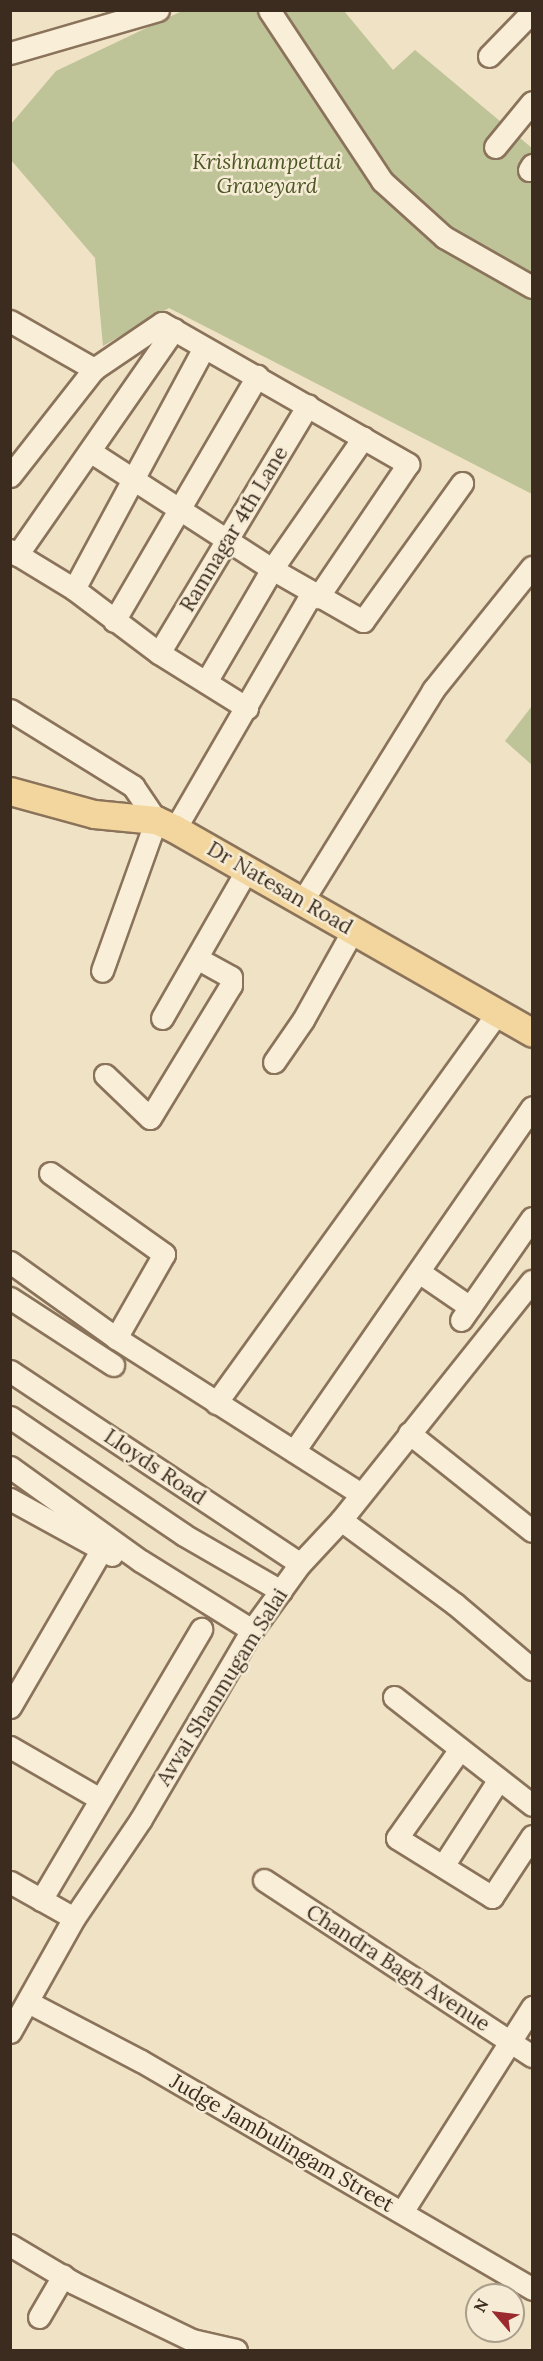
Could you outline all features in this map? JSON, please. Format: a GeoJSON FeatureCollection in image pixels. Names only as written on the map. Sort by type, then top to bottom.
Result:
{"type":"FeatureCollection","features":[{"type":"Feature","properties":{"kind":"main road","name":"Dr Natesan Road"},"geometry":{"type":"LineString","coordinates":[[10,791],[94,814],[165,825],[248,868],[532,1033]]}},
{"type":"Feature","properties":{"kind":"street"},"geometry":{"type":"LineString","coordinates":[[10,53],[116,18],[158,10]]}},
{"type":"Feature","properties":{"kind":"street"},"geometry":{"type":"LineString","coordinates":[[268,10],[382,181],[444,237],[532,287]]}},
{"type":"Feature","properties":{"kind":"street"},"geometry":{"type":"LineString","coordinates":[[489,56],[526,17]]}},
{"type":"Feature","properties":{"kind":"street"},"geometry":{"type":"LineString","coordinates":[[495,147],[532,102]]}},
{"type":"Feature","properties":{"kind":"street"},"geometry":{"type":"LineString","coordinates":[[10,321],[94,369]]}},
{"type":"Feature","properties":{"kind":"street"},"geometry":{"type":"LineString","coordinates":[[10,476],[94,369],[168,326]]}},
{"type":"Feature","properties":{"kind":"street"},"geometry":{"type":"LineString","coordinates":[[102,971],[165,825],[247,708],[315,595],[408,464],[168,326]]}},
{"type":"Feature","properties":{"kind":"street"},"geometry":{"type":"LineString","coordinates":[[168,326],[91,452],[14,553],[74,589],[159,653],[247,708]]}},
{"type":"Feature","properties":{"kind":"street"},"geometry":{"type":"LineString","coordinates":[[74,589],[135,480],[204,348]]}},
{"type":"Feature","properties":{"kind":"street"},"geometry":{"type":"LineString","coordinates":[[114,621],[257,376]]}},
{"type":"Feature","properties":{"kind":"street","name":"Ramnagar 4th Lane"},"geometry":{"type":"LineString","coordinates":[[159,653],[308,405]]}},
{"type":"Feature","properties":{"kind":"street"},"geometry":{"type":"LineString","coordinates":[[206,682],[272,569],[363,438]]}},
{"type":"Feature","properties":{"kind":"street"},"geometry":{"type":"LineString","coordinates":[[91,452],[182,508],[272,569],[363,621],[462,483]]}},
{"type":"Feature","properties":{"kind":"street"},"geometry":{"type":"LineString","coordinates":[[303,900],[433,690],[532,567]]}},
{"type":"Feature","properties":{"kind":"street"},"geometry":{"type":"LineString","coordinates":[[10,710],[133,786],[165,825]]}},
{"type":"Feature","properties":{"kind":"street"},"geometry":{"type":"LineString","coordinates":[[162,1018],[248,868]]}},
{"type":"Feature","properties":{"kind":"street"},"geometry":{"type":"LineString","coordinates":[[274,1062],[303,1020],[353,930]]}},
{"type":"Feature","properties":{"kind":"street"},"geometry":{"type":"LineString","coordinates":[[105,1075],[150,1118],[231,985],[231,977],[197,958]]}},
{"type":"Feature","properties":{"kind":"street"},"geometry":{"type":"LineString","coordinates":[[216,1403],[497,1013]]}},
{"type":"Feature","properties":{"kind":"street"},"geometry":{"type":"LineString","coordinates":[[294,1451],[532,1107]]}},
{"type":"Feature","properties":{"kind":"street"},"geometry":{"type":"LineString","coordinates":[[50,1173],[164,1254],[116,1338]]}},
{"type":"Feature","properties":{"kind":"street"},"geometry":{"type":"LineString","coordinates":[[419,1272],[466,1313],[532,1218]]}},
{"type":"Feature","properties":{"kind":"street"},"geometry":{"type":"LineString","coordinates":[[10,1262],[116,1338],[361,1494]]}},
{"type":"Feature","properties":{"kind":"street","name":"Avvai Shanmugam Salai"},"geometry":{"type":"LineString","coordinates":[[10,2032],[74,1918],[141,1819],[248,1638],[300,1564],[341,1520],[532,1281]]}},
{"type":"Feature","properties":{"kind":"street"},"geometry":{"type":"LineString","coordinates":[[10,1298],[113,1365]]}},
{"type":"Feature","properties":{"kind":"street","name":"Lloyds Road"},"geometry":{"type":"LineString","coordinates":[[10,1371],[300,1564]]}},
{"type":"Feature","properties":{"kind":"street"},"geometry":{"type":"LineString","coordinates":[[10,1417],[184,1535],[281,1591]]}},
{"type":"Feature","properties":{"kind":"street"},"geometry":{"type":"LineString","coordinates":[[409,1433],[532,1531]]}},
{"type":"Feature","properties":{"kind":"street"},"geometry":{"type":"LineString","coordinates":[[10,1467],[248,1638]]}},
{"type":"Feature","properties":{"kind":"street"},"geometry":{"type":"LineString","coordinates":[[10,1499],[102,1549],[248,1638]]}},
{"type":"Feature","properties":{"kind":"street"},"geometry":{"type":"LineString","coordinates":[[341,1520],[455,1604],[532,1668]]}},
{"type":"Feature","properties":{"kind":"street"},"geometry":{"type":"LineString","coordinates":[[10,1707],[102,1549]]}},
{"type":"Feature","properties":{"kind":"street"},"geometry":{"type":"LineString","coordinates":[[40,1900],[201,1629]]}},
{"type":"Feature","properties":{"kind":"street"},"geometry":{"type":"LineString","coordinates":[[394,1697],[532,1805]]}},
{"type":"Feature","properties":{"kind":"street"},"geometry":{"type":"LineString","coordinates":[[10,1747],[100,1799]]}},
{"type":"Feature","properties":{"kind":"street"},"geometry":{"type":"LineString","coordinates":[[460,1749],[397,1838],[492,1897],[532,1836]]}},
{"type":"Feature","properties":{"kind":"street"},"geometry":{"type":"LineString","coordinates":[[443,1866],[499,1779]]}},
{"type":"Feature","properties":{"kind":"street","name":"Chandra Bagh Avenue"},"geometry":{"type":"LineString","coordinates":[[264,1880],[532,2056]]}},
{"type":"Feature","properties":{"kind":"street"},"geometry":{"type":"LineString","coordinates":[[10,1882],[74,1918]]}},
{"type":"Feature","properties":{"kind":"street","name":"Judge Jambulingam Street"},"geometry":{"type":"LineString","coordinates":[[28,2002],[141,2061],[532,2289]]}},
{"type":"Feature","properties":{"kind":"street"},"geometry":{"type":"LineString","coordinates":[[402,2212],[532,2007]]}},
{"type":"Feature","properties":{"kind":"street"},"geometry":{"type":"LineString","coordinates":[[10,2245],[188,2345],[236,2350]]}},
{"type":"Feature","properties":{"kind":"street"},"geometry":{"type":"LineString","coordinates":[[39,2317],[63,2276]]}},
{"type":"Feature","properties":{"kind":"green space","name":"Krishnampettai Graveyard"},"geometry":{"type":"Polygon","coordinates":[[[182,11],[344,11],[393,70],[415,50],[532,148],[532,494],[169,308],[103,346],[95,258],[11,160],[11,124],[56,71],[182,11]]]}},
{"type":"Feature","properties":{"kind":"green space"},"geometry":{"type":"Polygon","coordinates":[[[532,706],[532,765],[505,741],[532,706]]]}}]}
